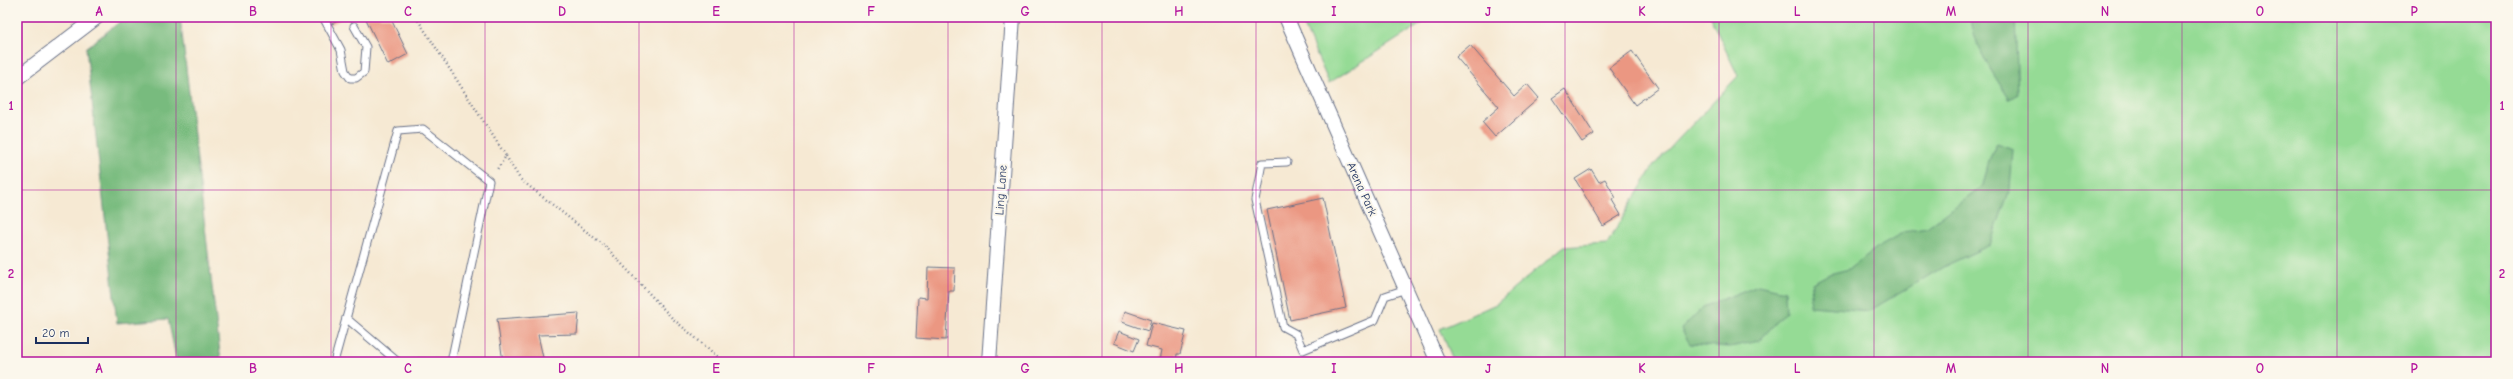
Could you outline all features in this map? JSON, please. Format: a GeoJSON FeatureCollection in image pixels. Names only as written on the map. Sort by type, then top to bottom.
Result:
{"type":"FeatureCollection","features":[{"type":"Feature","properties":{"kind":"street"},"geometry":{"type":"LineString","coordinates":[[17,78],[97,17]]}},
{"type":"Feature","properties":{"kind":"street","name":"Ling Lane"},"geometry":{"type":"LineString","coordinates":[[989,362],[1013,17]]}},
{"type":"Feature","properties":{"kind":"street","name":"Arena Park"},"geometry":{"type":"LineString","coordinates":[[1286,17],[1438,362]]}},
{"type":"Feature","properties":{"kind":"lane"},"geometry":{"type":"LineString","coordinates":[[323,17],[341,50],[345,71],[350,78],[356,78],[364,72],[366,47],[354,26]]}},
{"type":"Feature","properties":{"kind":"lane"},"geometry":{"type":"LineString","coordinates":[[334,362],[398,131],[423,129],[489,181],[452,362]]}},
{"type":"Feature","properties":{"kind":"lane"},"geometry":{"type":"LineString","coordinates":[[1287,162],[1262,163],[1256,200],[1283,327],[1296,334],[1303,350],[1375,320],[1384,296],[1406,289]]}},
{"type":"Feature","properties":{"kind":"lane"},"geometry":{"type":"LineString","coordinates":[[346,318],[398,362]]}},
{"type":"Feature","properties":{"kind":"path"},"geometry":{"type":"LineString","coordinates":[[416,17],[520,179],[606,247],[672,318],[724,362]]}},
{"type":"Feature","properties":{"kind":"path"},"geometry":{"type":"LineString","coordinates":[[489,181],[506,156]]}},
{"type":"Feature","properties":{"kind":"green space"},"geometry":{"type":"Polygon","coordinates":[[[126,17],[180,17],[221,362],[177,362],[168,319],[117,323],[86,48],[126,17]]]}},
{"type":"Feature","properties":{"kind":"green space"},"geometry":{"type":"Polygon","coordinates":[[[1300,17],[1432,17],[1329,83],[1300,17]]]}},
{"type":"Feature","properties":{"kind":"green space"},"geometry":{"type":"Polygon","coordinates":[[[1710,17],[2496,17],[2496,362],[1454,362],[1440,329],[1496,304],[1563,247],[1607,244],[1654,165],[1738,76],[1710,17]]]}},
{"type":"Feature","properties":{"kind":"green space"},"geometry":{"type":"Polygon","coordinates":[[[1971,17],[2015,17],[2018,94],[2010,100],[1991,71],[1980,50],[1976,40],[1971,17]]]}},
{"type":"Feature","properties":{"kind":"green space"},"geometry":{"type":"Polygon","coordinates":[[[1997,143],[2013,149],[2010,189],[1990,245],[1945,266],[1869,311],[1810,306],[1812,283],[1829,274],[1849,269],[1879,246],[1904,232],[1927,228],[1983,185],[1989,160],[1997,143]]]}},
{"type":"Feature","properties":{"kind":"green space"},"geometry":{"type":"Polygon","coordinates":[[[1758,285],[1785,291],[1786,312],[1759,341],[1730,347],[1690,344],[1681,329],[1703,307],[1758,285]]]}},
{"type":"Feature","properties":{"kind":"building"},"geometry":{"type":"Polygon","coordinates":[[[327,17],[345,17],[330,25],[327,17]]]}},
{"type":"Feature","properties":{"kind":"building"},"geometry":{"type":"Polygon","coordinates":[[[365,17],[390,17],[408,54],[388,65],[365,17]]]}},
{"type":"Feature","properties":{"kind":"building"},"geometry":{"type":"Polygon","coordinates":[[[1470,45],[1514,96],[1527,84],[1539,98],[1495,137],[1482,122],[1499,107],[1456,57],[1470,45]]]}},
{"type":"Feature","properties":{"kind":"building"},"geometry":{"type":"Polygon","coordinates":[[[1632,51],[1658,88],[1635,105],[1609,68],[1632,51]]]}},
{"type":"Feature","properties":{"kind":"building"},"geometry":{"type":"Polygon","coordinates":[[[1565,89],[1594,134],[1582,142],[1552,98],[1565,89]]]}},
{"type":"Feature","properties":{"kind":"building"},"geometry":{"type":"Polygon","coordinates":[[[1591,169],[1599,182],[1605,179],[1616,198],[1612,200],[1621,215],[1603,226],[1575,179],[1591,169]]]}},
{"type":"Feature","properties":{"kind":"building"},"geometry":{"type":"Polygon","coordinates":[[[1323,198],[1346,308],[1290,320],[1267,210],[1323,198]]]}},
{"type":"Feature","properties":{"kind":"building"},"geometry":{"type":"Polygon","coordinates":[[[928,267],[955,268],[954,291],[949,291],[946,340],[916,338],[918,297],[927,298],[928,267]]]}},
{"type":"Feature","properties":{"kind":"building"},"geometry":{"type":"Polygon","coordinates":[[[1125,311],[1151,320],[1148,331],[1122,322],[1125,311]]]}},
{"type":"Feature","properties":{"kind":"building"},"geometry":{"type":"Polygon","coordinates":[[[579,313],[577,334],[538,335],[544,362],[503,362],[497,319],[579,313]]]}},
{"type":"Feature","properties":{"kind":"building"},"geometry":{"type":"Polygon","coordinates":[[[1152,323],[1186,331],[1180,354],[1177,354],[1176,362],[1160,360],[1162,350],[1146,346],[1152,323]]]}},
{"type":"Feature","properties":{"kind":"building"},"geometry":{"type":"Polygon","coordinates":[[[1119,331],[1139,339],[1134,351],[1114,343],[1119,331]]]}},
{"type":"Feature","properties":{"kind":"building"},"geometry":{"type":"Polygon","coordinates":[[[417,358],[439,359],[439,362],[416,362],[417,358]]]}}]}
